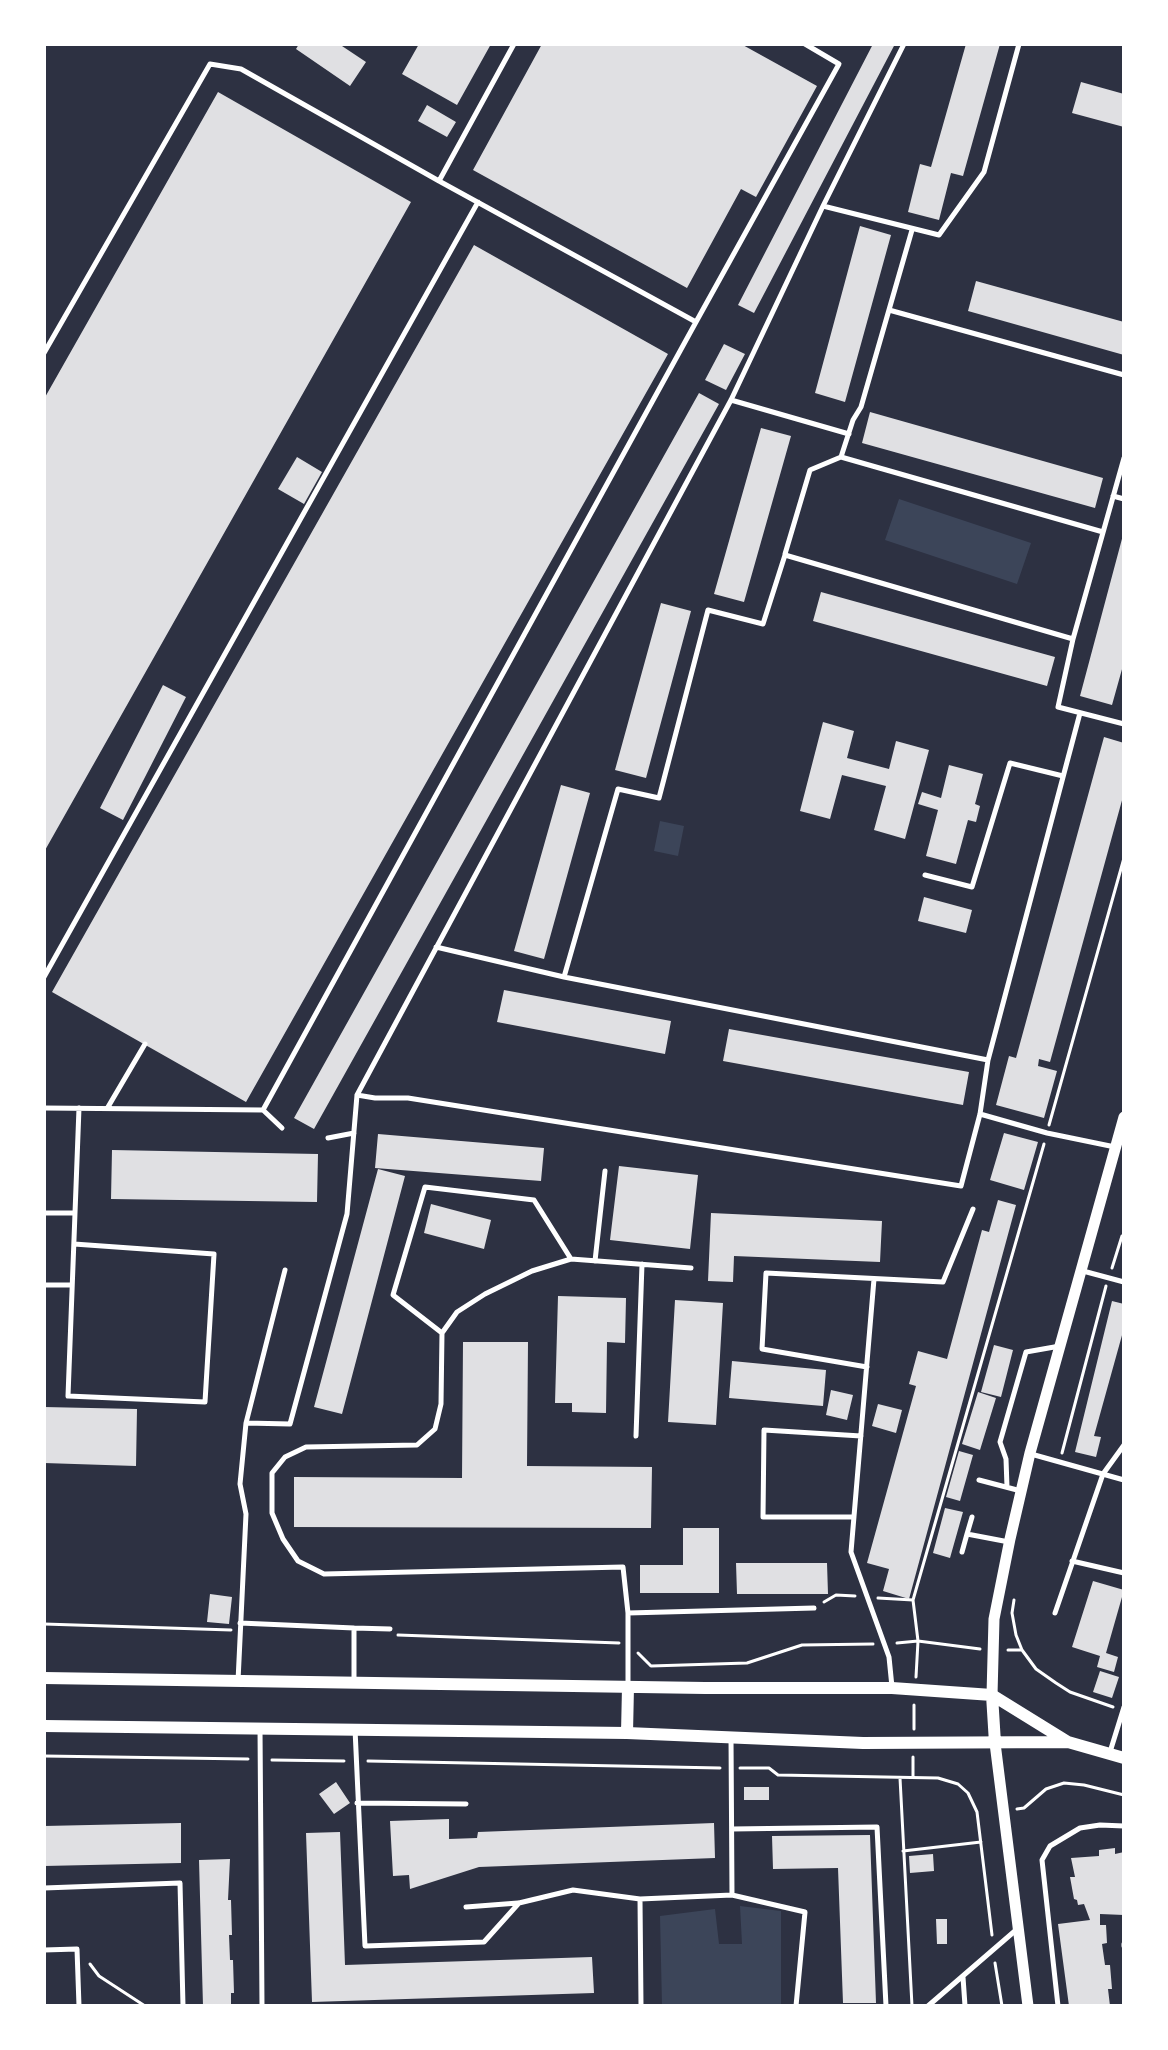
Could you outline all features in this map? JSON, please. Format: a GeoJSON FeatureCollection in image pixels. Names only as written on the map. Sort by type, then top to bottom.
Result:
{"type":"FeatureCollection","features":[{"type":"Feature","properties":{"kind":"main road"},"geometry":{"type":"LineString","coordinates":[[44,1678],[892,1688],[992,1695],[1068,1742],[1124,1758]]}},
{"type":"Feature","properties":{"kind":"main road"},"geometry":{"type":"LineString","coordinates":[[627,1733],[628,1687]]}},
{"type":"Feature","properties":{"kind":"main road"},"geometry":{"type":"LineString","coordinates":[[992,1695],[995,1743]]}},
{"type":"Feature","properties":{"kind":"main road"},"geometry":{"type":"LineString","coordinates":[[44,1726],[355,1728],[913,1742],[1068,1742]]}},
{"type":"Feature","properties":{"kind":"street"},"geometry":{"type":"LineString","coordinates":[[992,1695],[994,1619],[1021,1491],[1124,1117]]}},
{"type":"Feature","properties":{"kind":"street"},"geometry":{"type":"LineString","coordinates":[[995,1743],[1028,2006]]}},
{"type":"Feature","properties":{"kind":"lane"},"geometry":{"type":"LineString","coordinates":[[439,181],[514,44]]}},
{"type":"Feature","properties":{"kind":"lane"},"geometry":{"type":"LineString","coordinates":[[263,1110],[839,64],[807,44]]}},
{"type":"Feature","properties":{"kind":"lane"},"geometry":{"type":"LineString","coordinates":[[246,1423],[290,1424],[347,1214],[357,1095],[731,400],[904,44]]}},
{"type":"Feature","properties":{"kind":"lane"},"geometry":{"type":"LineString","coordinates":[[823,206],[939,235],[984,172],[1019,44]]}},
{"type":"Feature","properties":{"kind":"lane"},"geometry":{"type":"LineString","coordinates":[[44,353],[210,64],[241,69],[696,322]]}},
{"type":"Feature","properties":{"kind":"lane"},"geometry":{"type":"LineString","coordinates":[[44,977],[478,202]]}},
{"type":"Feature","properties":{"kind":"lane"},"geometry":{"type":"LineString","coordinates":[[841,457],[861,407],[912,230]]}},
{"type":"Feature","properties":{"kind":"lane"},"geometry":{"type":"LineString","coordinates":[[889,310],[1124,375]]}},
{"type":"Feature","properties":{"kind":"lane"},"geometry":{"type":"LineString","coordinates":[[731,400],[849,434]]}},
{"type":"Feature","properties":{"kind":"lane"},"geometry":{"type":"LineString","coordinates":[[564,977],[618,789],[659,798],[708,610],[763,624],[810,470],[841,457],[1103,532]]}},
{"type":"Feature","properties":{"kind":"lane"},"geometry":{"type":"LineString","coordinates":[[1124,458],[1073,639],[1058,707],[1124,724]]}},
{"type":"Feature","properties":{"kind":"lane"},"geometry":{"type":"LineString","coordinates":[[1113,496],[1124,499]]}},
{"type":"Feature","properties":{"kind":"lane"},"geometry":{"type":"LineString","coordinates":[[785,555],[1073,639]]}},
{"type":"Feature","properties":{"kind":"lane"},"geometry":{"type":"LineString","coordinates":[[357,1095],[408,1098],[961,1186],[980,1114],[988,1060],[1080,713]]}},
{"type":"Feature","properties":{"kind":"lane"},"geometry":{"type":"LineString","coordinates":[[925,875],[972,887],[1010,763],[1063,776]]}},
{"type":"Feature","properties":{"kind":"lane"},"geometry":{"type":"LineString","coordinates":[[436,947],[564,977],[988,1060]]}},
{"type":"Feature","properties":{"kind":"lane"},"geometry":{"type":"LineString","coordinates":[[108,1108],[145,1044]]}},
{"type":"Feature","properties":{"kind":"lane"},"geometry":{"type":"LineString","coordinates":[[44,1108],[263,1110],[282,1128]]}},
{"type":"Feature","properties":{"kind":"lane"},"geometry":{"type":"LineString","coordinates":[[74,1244],[214,1254],[205,1402],[68,1396],[79,1108]]}},
{"type":"Feature","properties":{"kind":"lane"},"geometry":{"type":"LineString","coordinates":[[980,1114],[1047,1133],[1116,1147]]}},
{"type":"Feature","properties":{"kind":"lane"},"geometry":{"type":"LineString","coordinates":[[328,1138],[354,1133]]}},
{"type":"Feature","properties":{"kind":"lane"},"geometry":{"type":"LineString","coordinates":[[595,1261],[605,1171]]}},
{"type":"Feature","properties":{"kind":"lane"},"geometry":{"type":"LineString","coordinates":[[442,1333],[393,1295],[425,1187],[534,1200],[571,1259]]}},
{"type":"Feature","properties":{"kind":"lane"},"geometry":{"type":"LineString","coordinates":[[867,1367],[762,1349],[766,1273],[943,1282],[973,1209]]}},
{"type":"Feature","properties":{"kind":"lane"},"geometry":{"type":"LineString","coordinates":[[44,1213],[75,1213]]}},
{"type":"Feature","properties":{"kind":"lane"},"geometry":{"type":"LineString","coordinates":[[628,1687],[628,1613],[623,1567],[324,1574],[298,1561],[283,1539],[272,1513],[272,1473],[285,1457],[306,1447],[417,1445],[435,1429],[441,1404],[442,1333],[457,1312],[532,1271],[571,1259],[691,1268]]}},
{"type":"Feature","properties":{"kind":"lane"},"geometry":{"type":"LineString","coordinates":[[636,1436],[642,1264]]}},
{"type":"Feature","properties":{"kind":"lane"},"geometry":{"type":"LineString","coordinates":[[237,1682],[246,1514],[240,1484],[246,1423],[285,1270]]}},
{"type":"Feature","properties":{"kind":"lane"},"geometry":{"type":"LineString","coordinates":[[1082,1271],[1124,1282]]}},
{"type":"Feature","properties":{"kind":"lane"},"geometry":{"type":"LineString","coordinates":[[874,1279],[851,1552],[889,1657],[892,1688]]}},
{"type":"Feature","properties":{"kind":"lane"},"geometry":{"type":"LineString","coordinates":[[44,1285],[72,1285]]}},
{"type":"Feature","properties":{"kind":"lane"},"geometry":{"type":"LineString","coordinates":[[1007,1487],[1006,1459],[1000,1442],[1026,1352],[1061,1346]]}},
{"type":"Feature","properties":{"kind":"lane"},"geometry":{"type":"LineString","coordinates":[[854,1517],[763,1517],[764,1430],[861,1436]]}},
{"type":"Feature","properties":{"kind":"lane"},"geometry":{"type":"LineString","coordinates":[[1055,1613],[1103,1474],[1124,1445]]}},
{"type":"Feature","properties":{"kind":"lane"},"geometry":{"type":"LineString","coordinates":[[1030,1453],[1124,1480]]}},
{"type":"Feature","properties":{"kind":"lane"},"geometry":{"type":"LineString","coordinates":[[979,1480],[1021,1491]]}},
{"type":"Feature","properties":{"kind":"lane"},"geometry":{"type":"LineString","coordinates":[[962,1552],[972,1517]]}},
{"type":"Feature","properties":{"kind":"lane"},"geometry":{"type":"LineString","coordinates":[[967,1534],[1010,1542]]}},
{"type":"Feature","properties":{"kind":"lane"},"geometry":{"type":"LineString","coordinates":[[1072,1561],[1124,1573]]}},
{"type":"Feature","properties":{"kind":"lane"},"geometry":{"type":"LineString","coordinates":[[628,1613],[814,1608]]}},
{"type":"Feature","properties":{"kind":"lane"},"geometry":{"type":"LineString","coordinates":[[240,1623],[390,1629]]}},
{"type":"Feature","properties":{"kind":"lane"},"geometry":{"type":"LineString","coordinates":[[354,1628],[354,1683]]}},
{"type":"Feature","properties":{"kind":"lane"},"geometry":{"type":"LineString","coordinates":[[1109,1754],[1124,1707]]}},
{"type":"Feature","properties":{"kind":"lane"},"geometry":{"type":"LineString","coordinates":[[260,1727],[262,2006]]}},
{"type":"Feature","properties":{"kind":"lane"},"geometry":{"type":"LineString","coordinates":[[355,1728],[365,1946],[484,1942],[519,1903]]}},
{"type":"Feature","properties":{"kind":"lane"},"geometry":{"type":"LineString","coordinates":[[731,1737],[732,1895]]}},
{"type":"Feature","properties":{"kind":"lane"},"geometry":{"type":"LineString","coordinates":[[357,1803],[466,1804]]}},
{"type":"Feature","properties":{"kind":"lane"},"geometry":{"type":"LineString","coordinates":[[1058,2006],[1042,1860],[1050,1846],[1080,1828],[1124,1826]]}},
{"type":"Feature","properties":{"kind":"lane"},"geometry":{"type":"LineString","coordinates":[[732,1829],[877,1827],[886,2006]]}},
{"type":"Feature","properties":{"kind":"lane"},"geometry":{"type":"LineString","coordinates":[[44,1888],[180,1883],[183,2006]]}},
{"type":"Feature","properties":{"kind":"lane"},"geometry":{"type":"LineString","coordinates":[[466,1907],[519,1903],[573,1890],[640,1899],[732,1895],[805,1912],[799,2003],[796,2006]]}},
{"type":"Feature","properties":{"kind":"lane"},"geometry":{"type":"LineString","coordinates":[[640,1899],[641,2006]]}},
{"type":"Feature","properties":{"kind":"lane"},"geometry":{"type":"LineString","coordinates":[[928,2006],[1017,1929]]}},
{"type":"Feature","properties":{"kind":"lane"},"geometry":{"type":"LineString","coordinates":[[44,1950],[77,1949],[79,2006]]}},
{"type":"Feature","properties":{"kind":"lane"},"geometry":{"type":"LineString","coordinates":[[963,1976],[965,2006]]}},
{"type":"Feature","properties":{"kind":"path"},"geometry":{"type":"LineString","coordinates":[[913,1777],[918,1641],[913,1600],[1124,858]]}},
{"type":"Feature","properties":{"kind":"path"},"geometry":{"type":"LineString","coordinates":[[1059,1462],[1122,1236]]}},
{"type":"Feature","properties":{"kind":"path"},"geometry":{"type":"LineString","coordinates":[[1014,1589],[1012,1613],[1022,1650]]}},
{"type":"Feature","properties":{"kind":"path"},"geometry":{"type":"LineString","coordinates":[[44,1756],[769,1768],[778,1775],[938,1778],[958,1784],[972,1800],[977,1812],[1002,2006]]}},
{"type":"Feature","properties":{"kind":"path"},"geometry":{"type":"LineString","coordinates":[[900,1778],[912,2006]]}},
{"type":"Feature","properties":{"kind":"path"},"geometry":{"type":"LineString","coordinates":[[977,1812],[1024,1808],[1046,1789],[1064,1783],[1124,1795]]}},
{"type":"Feature","properties":{"kind":"path"},"geometry":{"type":"LineString","coordinates":[[903,1851],[981,1842]]}},
{"type":"Feature","properties":{"kind":"path"},"geometry":{"type":"LineString","coordinates":[[77,1949],[99,1976],[145,2006]]}},
{"type":"Feature","properties":{"kind":"shaded area"},"geometry":{"type":"Polygon","coordinates":[[[899,499],[1031,543],[1017,584],[885,540],[899,499]]]}},
{"type":"Feature","properties":{"kind":"shaded area"},"geometry":{"type":"Polygon","coordinates":[[[660,821],[684,826],[678,856],[654,851],[660,821]]]}},
{"type":"Feature","properties":{"kind":"shaded area"},"geometry":{"type":"Polygon","coordinates":[[[740,1906],[781,1911],[781,2006],[662,2006],[660,1916],[715,1909],[719,1944],[742,1944],[740,1906]]]}},
{"type":"Feature","properties":{"kind":"building"},"geometry":{"type":"Polygon","coordinates":[[[299,44],[339,44],[366,62],[350,86],[296,49],[299,44]]]}},
{"type":"Feature","properties":{"kind":"building"},"geometry":{"type":"Polygon","coordinates":[[[419,44],[491,44],[457,105],[402,74],[419,44]]]}},
{"type":"Feature","properties":{"kind":"building"},"geometry":{"type":"Polygon","coordinates":[[[542,44],[741,44],[817,86],[756,197],[741,189],[687,288],[473,170],[542,44]]]}},
{"type":"Feature","properties":{"kind":"building"},"geometry":{"type":"Polygon","coordinates":[[[873,44],[895,44],[754,313],[738,305],[873,44]]]}},
{"type":"Feature","properties":{"kind":"building"},"geometry":{"type":"Polygon","coordinates":[[[966,44],[1000,44],[963,176],[951,173],[939,220],[908,212],[920,164],[931,167],[966,44]]]}},
{"type":"Feature","properties":{"kind":"building"},"geometry":{"type":"Polygon","coordinates":[[[1081,82],[1124,94],[1124,127],[1072,113],[1081,82]]]}},
{"type":"Feature","properties":{"kind":"building"},"geometry":{"type":"Polygon","coordinates":[[[218,92],[411,202],[44,852],[44,399],[218,92]]]}},
{"type":"Feature","properties":{"kind":"building"},"geometry":{"type":"Polygon","coordinates":[[[427,105],[456,122],[447,137],[418,121],[427,105]]]}},
{"type":"Feature","properties":{"kind":"building"},"geometry":{"type":"Polygon","coordinates":[[[860,226],[891,235],[845,402],[815,393],[860,226]]]}},
{"type":"Feature","properties":{"kind":"building"},"geometry":{"type":"Polygon","coordinates":[[[474,245],[668,354],[246,1102],[52,992],[474,245]]]}},
{"type":"Feature","properties":{"kind":"building"},"geometry":{"type":"Polygon","coordinates":[[[976,281],[1124,322],[1124,355],[968,311],[976,281]]]}},
{"type":"Feature","properties":{"kind":"building"},"geometry":{"type":"Polygon","coordinates":[[[724,344],[745,354],[726,390],[705,380],[724,344]]]}},
{"type":"Feature","properties":{"kind":"building"},"geometry":{"type":"Polygon","coordinates":[[[699,393],[719,404],[314,1129],[294,1118],[699,393]]]}},
{"type":"Feature","properties":{"kind":"building"},"geometry":{"type":"Polygon","coordinates":[[[870,412],[1103,478],[1095,508],[862,443],[870,412]]]}},
{"type":"Feature","properties":{"kind":"building"},"geometry":{"type":"Polygon","coordinates":[[[761,428],[791,436],[744,602],[714,594],[761,428]]]}},
{"type":"Feature","properties":{"kind":"building"},"geometry":{"type":"Polygon","coordinates":[[[297,457],[322,472],[304,504],[278,489],[297,457]]]}},
{"type":"Feature","properties":{"kind":"building"},"geometry":{"type":"Polygon","coordinates":[[[1123,535],[1124,662],[1112,705],[1080,696],[1123,535]]]}},
{"type":"Feature","properties":{"kind":"building"},"geometry":{"type":"Polygon","coordinates":[[[821,592],[1055,657],[1047,686],[813,621],[821,592]]]}},
{"type":"Feature","properties":{"kind":"building"},"geometry":{"type":"Polygon","coordinates":[[[661,603],[691,611],[646,778],[615,770],[661,603]]]}},
{"type":"Feature","properties":{"kind":"building"},"geometry":{"type":"Polygon","coordinates":[[[163,685],[186,697],[123,820],[100,808],[163,685]]]}},
{"type":"Feature","properties":{"kind":"building"},"geometry":{"type":"Polygon","coordinates":[[[823,722],[854,731],[847,758],[889,769],[896,741],[929,750],[905,839],[874,830],[886,786],[842,775],[830,819],[800,811],[823,722]]]}},
{"type":"Feature","properties":{"kind":"building"},"geometry":{"type":"Polygon","coordinates":[[[1104,737],[1124,743],[1124,793],[1050,1062],[1039,1059],[1038,1066],[1057,1071],[1044,1118],[996,1105],[1009,1056],[1016,1058],[1104,737]]]}},
{"type":"Feature","properties":{"kind":"building"},"geometry":{"type":"Polygon","coordinates":[[[949,765],[983,774],[975,804],[980,806],[976,822],[968,820],[956,864],[926,856],[938,810],[918,804],[922,792],[941,798],[949,765]]]}},
{"type":"Feature","properties":{"kind":"building"},"geometry":{"type":"Polygon","coordinates":[[[561,785],[590,793],[544,959],[514,951],[561,785]]]}},
{"type":"Feature","properties":{"kind":"building"},"geometry":{"type":"Polygon","coordinates":[[[924,897],[972,910],[966,933],[918,921],[924,897]]]}},
{"type":"Feature","properties":{"kind":"building"},"geometry":{"type":"Polygon","coordinates":[[[504,990],[671,1021],[665,1054],[497,1022],[504,990]]]}},
{"type":"Feature","properties":{"kind":"building"},"geometry":{"type":"Polygon","coordinates":[[[729,1029],[969,1072],[963,1105],[723,1061],[729,1029]]]}},
{"type":"Feature","properties":{"kind":"building"},"geometry":{"type":"Polygon","coordinates":[[[1004,1133],[1038,1142],[1024,1190],[990,1180],[1004,1133]]]}},
{"type":"Feature","properties":{"kind":"building"},"geometry":{"type":"Polygon","coordinates":[[[378,1134],[544,1148],[541,1181],[375,1168],[378,1134]]]}},
{"type":"Feature","properties":{"kind":"building"},"geometry":{"type":"Polygon","coordinates":[[[112,1150],[318,1154],[317,1202],[111,1199],[112,1150]]]}},
{"type":"Feature","properties":{"kind":"building"},"geometry":{"type":"Polygon","coordinates":[[[619,1166],[698,1175],[690,1249],[610,1240],[619,1166]]]}},
{"type":"Feature","properties":{"kind":"building"},"geometry":{"type":"Polygon","coordinates":[[[378,1169],[405,1176],[342,1414],[314,1407],[378,1169]]]}},
{"type":"Feature","properties":{"kind":"building"},"geometry":{"type":"Polygon","coordinates":[[[998,1200],[1016,1205],[909,1599],[883,1591],[889,1569],[867,1563],[916,1386],[909,1384],[918,1351],[947,1359],[982,1230],[989,1232],[998,1200]]]}},
{"type":"Feature","properties":{"kind":"building"},"geometry":{"type":"Polygon","coordinates":[[[431,1204],[491,1220],[484,1249],[424,1233],[431,1204]]]}},
{"type":"Feature","properties":{"kind":"building"},"geometry":{"type":"Polygon","coordinates":[[[711,1213],[882,1221],[880,1262],[734,1256],[733,1282],[708,1281],[711,1213]]]}},
{"type":"Feature","properties":{"kind":"building"},"geometry":{"type":"Polygon","coordinates":[[[558,1296],[626,1298],[625,1343],[607,1342],[606,1413],[572,1412],[572,1403],[555,1403],[558,1296]]]}},
{"type":"Feature","properties":{"kind":"building"},"geometry":{"type":"Polygon","coordinates":[[[675,1300],[723,1303],[716,1425],[668,1422],[675,1300]]]}},
{"type":"Feature","properties":{"kind":"building"},"geometry":{"type":"Polygon","coordinates":[[[1112,1301],[1124,1304],[1124,1328],[1094,1436],[1101,1437],[1096,1457],[1075,1452],[1112,1301]]]}},
{"type":"Feature","properties":{"kind":"building"},"geometry":{"type":"Polygon","coordinates":[[[463,1342],[528,1342],[527,1466],[652,1467],[651,1528],[294,1527],[294,1477],[462,1478],[463,1342]]]}},
{"type":"Feature","properties":{"kind":"building"},"geometry":{"type":"Polygon","coordinates":[[[994,1345],[1013,1350],[1001,1397],[981,1392],[994,1345]]]}},
{"type":"Feature","properties":{"kind":"building"},"geometry":{"type":"Polygon","coordinates":[[[732,1361],[826,1370],[823,1406],[729,1398],[732,1361]]]}},
{"type":"Feature","properties":{"kind":"building"},"geometry":{"type":"Polygon","coordinates":[[[831,1390],[853,1395],[847,1420],[826,1415],[831,1390]]]}},
{"type":"Feature","properties":{"kind":"building"},"geometry":{"type":"Polygon","coordinates":[[[978,1392],[996,1398],[980,1450],[962,1444],[978,1392]]]}},
{"type":"Feature","properties":{"kind":"building"},"geometry":{"type":"Polygon","coordinates":[[[878,1404],[902,1410],[896,1433],[872,1426],[878,1404]]]}},
{"type":"Feature","properties":{"kind":"building"},"geometry":{"type":"Polygon","coordinates":[[[44,1407],[137,1409],[136,1466],[44,1463],[44,1407]]]}},
{"type":"Feature","properties":{"kind":"building"},"geometry":{"type":"Polygon","coordinates":[[[959,1451],[973,1455],[960,1501],[946,1497],[959,1451]]]}},
{"type":"Feature","properties":{"kind":"building"},"geometry":{"type":"Polygon","coordinates":[[[945,1508],[963,1512],[950,1558],[933,1553],[945,1508]]]}},
{"type":"Feature","properties":{"kind":"building"},"geometry":{"type":"Polygon","coordinates":[[[683,1528],[719,1528],[719,1593],[640,1593],[640,1565],[683,1565],[683,1528]]]}},
{"type":"Feature","properties":{"kind":"building"},"geometry":{"type":"Polygon","coordinates":[[[736,1563],[827,1563],[828,1594],[737,1594],[736,1563]]]}},
{"type":"Feature","properties":{"kind":"building"},"geometry":{"type":"Polygon","coordinates":[[[1093,1581],[1124,1590],[1106,1653],[1118,1657],[1114,1672],[1097,1667],[1100,1656],[1072,1647],[1093,1581]]]}},
{"type":"Feature","properties":{"kind":"building"},"geometry":{"type":"Polygon","coordinates":[[[210,1594],[232,1597],[229,1624],[207,1622],[210,1594]]]}},
{"type":"Feature","properties":{"kind":"building"},"geometry":{"type":"Polygon","coordinates":[[[1100,1671],[1119,1677],[1112,1698],[1093,1692],[1100,1671]]]}},
{"type":"Feature","properties":{"kind":"building"},"geometry":{"type":"Polygon","coordinates":[[[336,1782],[350,1803],[334,1814],[319,1794],[336,1782]]]}},
{"type":"Feature","properties":{"kind":"building"},"geometry":{"type":"Polygon","coordinates":[[[744,1787],[769,1787],[769,1800],[744,1800],[744,1787]]]}},
{"type":"Feature","properties":{"kind":"building"},"geometry":{"type":"Polygon","coordinates":[[[449,1819],[449,1839],[477,1838],[478,1832],[714,1823],[715,1858],[479,1867],[410,1889],[409,1875],[393,1876],[390,1821],[449,1819]]]}},
{"type":"Feature","properties":{"kind":"building"},"geometry":{"type":"Polygon","coordinates":[[[181,1823],[181,1863],[44,1866],[44,1826],[181,1823]]]}},
{"type":"Feature","properties":{"kind":"building"},"geometry":{"type":"Polygon","coordinates":[[[340,1832],[345,1965],[592,1957],[594,1993],[312,2002],[306,1833],[340,1832]]]}},
{"type":"Feature","properties":{"kind":"building"},"geometry":{"type":"Polygon","coordinates":[[[870,1835],[876,2003],[843,2003],[838,1868],[773,1869],[772,1836],[870,1835]]]}},
{"type":"Feature","properties":{"kind":"building"},"geometry":{"type":"Polygon","coordinates":[[[1115,1848],[1115,1854],[1124,1852],[1124,1915],[1100,1914],[1100,1925],[1106,1925],[1107,1943],[1102,1944],[1105,1965],[1110,1965],[1110,2006],[1069,2006],[1058,1924],[1090,1920],[1084,1904],[1078,1905],[1074,1899],[1070,1877],[1075,1877],[1071,1858],[1099,1856],[1099,1850],[1115,1848]]]}},
{"type":"Feature","properties":{"kind":"building"},"geometry":{"type":"Polygon","coordinates":[[[933,1854],[934,1871],[910,1873],[909,1856],[933,1854]]]}},
{"type":"Feature","properties":{"kind":"building"},"geometry":{"type":"Polygon","coordinates":[[[230,1859],[228,1900],[231,1900],[232,1935],[229,1935],[234,1993],[231,1993],[231,2006],[203,2006],[199,1860],[230,1859]]]}},
{"type":"Feature","properties":{"kind":"building"},"geometry":{"type":"Polygon","coordinates":[[[936,1919],[947,1919],[947,1944],[937,1944],[936,1919]]]}}]}
